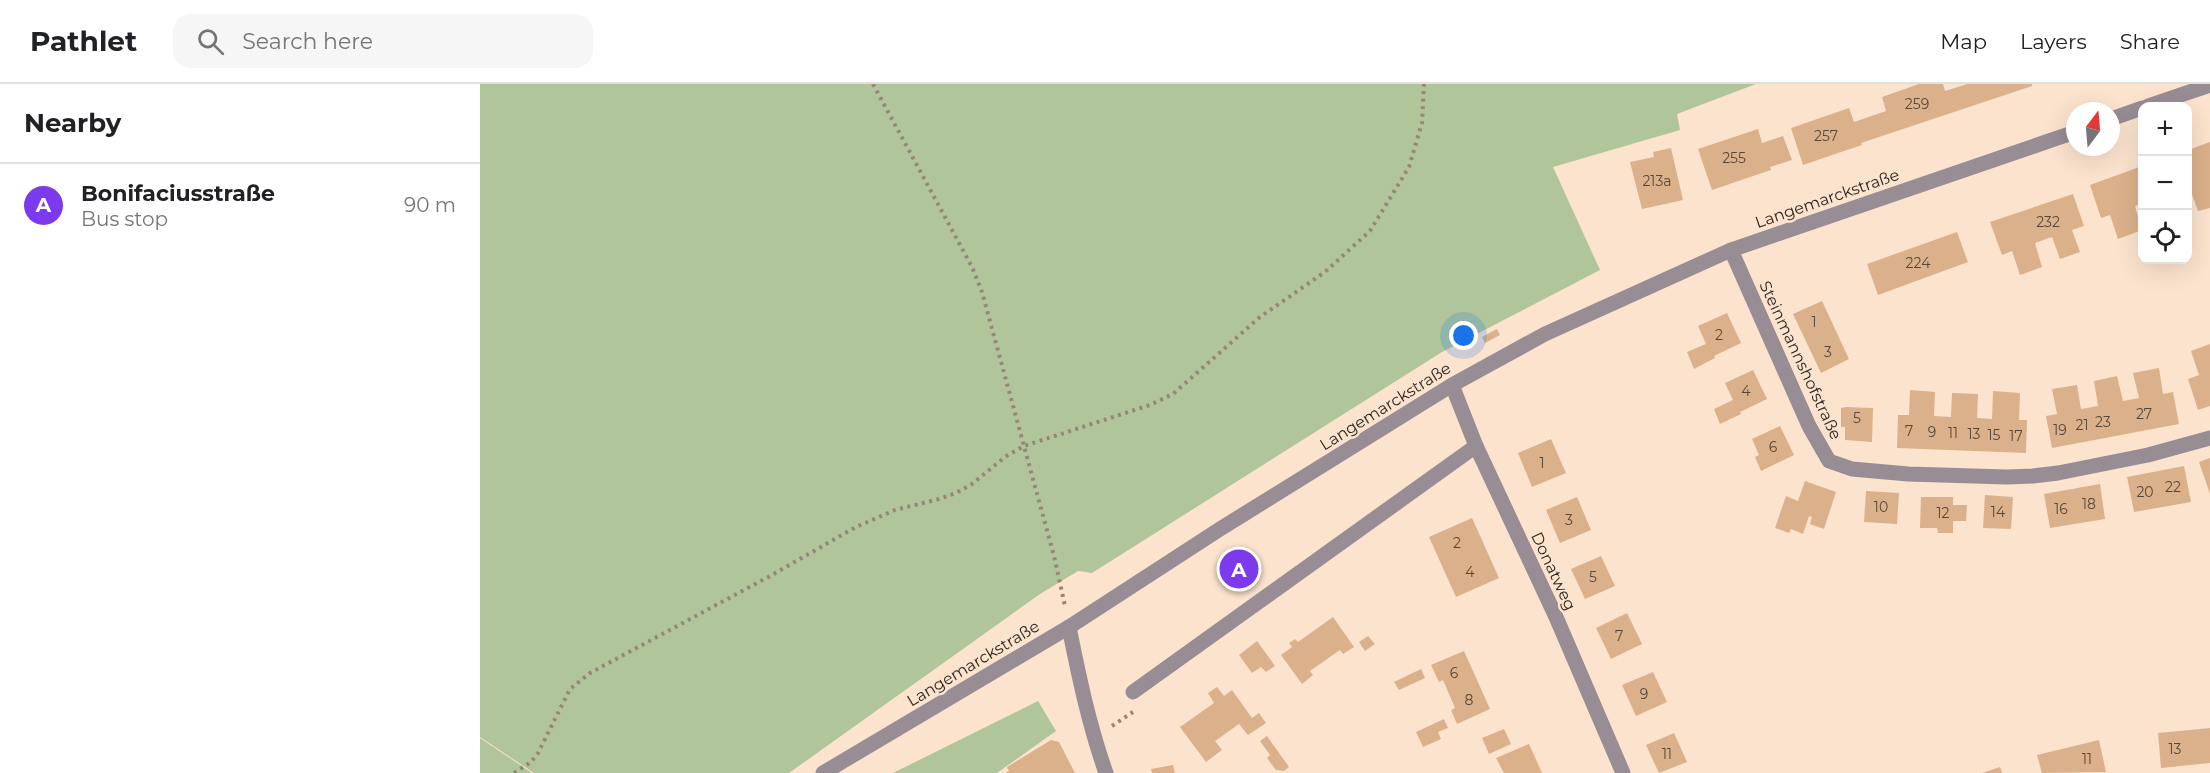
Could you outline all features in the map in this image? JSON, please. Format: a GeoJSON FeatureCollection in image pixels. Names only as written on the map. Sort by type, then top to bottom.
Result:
{"type":"FeatureCollection","features":[{"type":"Feature","properties":{"kind":"street"},"geometry":{"type":"LineString","coordinates":[[2160,102],[2210,85]]}},
{"type":"Feature","properties":{"kind":"street"},"geometry":{"type":"LineString","coordinates":[[2120,116],[2138,109]]}},
{"type":"Feature","properties":{"kind":"street","name":"Langemarckstraße"},"geometry":{"type":"LineString","coordinates":[[824,773],[1069,627],[1220,529],[1452,385],[1579,317],[1731,250],[2066,135]]}},
{"type":"Feature","properties":{"kind":"street","name":"Steinmannshofstraße"},"geometry":{"type":"LineString","coordinates":[[1731,250],[1809,426],[1829,461],[1852,469],[1908,474],[2033,476],[2138,457],[2210,438]]}},
{"type":"Feature","properties":{"kind":"street","name":"Donatweg"},"geometry":{"type":"LineString","coordinates":[[1452,385],[1476,446],[1556,616],[1623,773]]}},
{"type":"Feature","properties":{"kind":"street"},"geometry":{"type":"LineString","coordinates":[[1133,692],[1476,446]]}},
{"type":"Feature","properties":{"kind":"street"},"geometry":{"type":"LineString","coordinates":[[1069,627],[1077,672],[1093,736],[1106,773]]}},
{"type":"Feature","properties":{"kind":"path"},"geometry":{"type":"LineString","coordinates":[[873,84],[972,267],[982,292],[1054,556],[1069,627]]}},
{"type":"Feature","properties":{"kind":"path"},"geometry":{"type":"LineString","coordinates":[[514,773],[531,762],[538,753],[570,689],[590,673],[856,527],[895,510],[939,500],[956,493],[1024,446],[1150,405],[1173,394],[1260,316],[1325,272],[1370,231],[1409,167],[1422,123],[1424,84]]}},
{"type":"Feature","properties":{"kind":"path"},"geometry":{"type":"LineString","coordinates":[[1093,736],[1114,726],[1136,710],[1133,692]]}},
{"type":"Feature","properties":{"kind":"green space"},"geometry":{"type":"Polygon","coordinates":[[[480,84],[1756,84],[1677,114],[1680,130],[1553,167],[1600,270],[1442,352],[1092,573],[1078,571],[1040,594],[789,773],[534,773],[480,737],[480,84]]]}},
{"type":"Feature","properties":{"kind":"green space"},"geometry":{"type":"Polygon","coordinates":[[[1038,701],[1056,731],[997,773],[893,773],[1038,701]]]}},
{"type":"Feature","properties":{"kind":"green space"},"geometry":{"type":"Polygon","coordinates":[[[480,738],[532,773],[480,773],[480,738]]]}},
{"type":"Feature","properties":{"kind":"building"},"geometry":{"type":"Polygon","coordinates":[[[1919,84],[1943,84],[1945,91],[1967,84],[2032,84],[2032,86],[1861,143],[1862,145],[1803,165],[1791,128],[1849,108],[1854,122],[1886,111],[1882,97],[1919,84]]]}},
{"type":"Feature","properties":{"kind":"building"},"geometry":{"type":"Polygon","coordinates":[[[1758,129],[1762,143],[1783,136],[1792,160],[1770,167],[1771,170],[1712,190],[1698,149],[1758,129]]]}},
{"type":"Feature","properties":{"kind":"building"},"geometry":{"type":"Polygon","coordinates":[[[2210,142],[2210,208],[2198,211],[2192,194],[2192,149],[2210,142]]]}},
{"type":"Feature","properties":{"kind":"building"},"geometry":{"type":"Polygon","coordinates":[[[1671,148],[1683,200],[1642,209],[1630,162],[1654,157],[1653,152],[1671,148]]]}},
{"type":"Feature","properties":{"kind":"building"},"geometry":{"type":"Polygon","coordinates":[[[2138,167],[2138,205],[2135,206],[2138,232],[2118,239],[2110,215],[2101,218],[2090,185],[2138,167]]]}},
{"type":"Feature","properties":{"kind":"building"},"geometry":{"type":"Polygon","coordinates":[[[2073,194],[2084,226],[2072,230],[2080,252],[2060,259],[2052,237],[2035,243],[2042,267],[2020,275],[2012,251],[2002,255],[1990,222],[2073,194]]]}},
{"type":"Feature","properties":{"kind":"building"},"geometry":{"type":"Polygon","coordinates":[[[1957,232],[1968,262],[1878,295],[1867,264],[1957,232]]]}},
{"type":"Feature","properties":{"kind":"building"},"geometry":{"type":"Polygon","coordinates":[[[1822,301],[1849,359],[1821,373],[1793,314],[1822,301]]]}},
{"type":"Feature","properties":{"kind":"building"},"geometry":{"type":"Polygon","coordinates":[[[1727,313],[1741,343],[1694,369],[1687,352],[1706,344],[1698,326],[1727,313]]]}},
{"type":"Feature","properties":{"kind":"building"},"geometry":{"type":"Polygon","coordinates":[[[1497,329],[1500,335],[1485,343],[1482,337],[1497,329]]]}},
{"type":"Feature","properties":{"kind":"building"},"geometry":{"type":"Polygon","coordinates":[[[2210,344],[2210,406],[2198,410],[2188,379],[2199,375],[2191,351],[2210,344]]]}},
{"type":"Feature","properties":{"kind":"building"},"geometry":{"type":"Polygon","coordinates":[[[2159,368],[2163,394],[2173,392],[2179,424],[2052,448],[2046,416],[2057,414],[2052,389],[2077,385],[2081,409],[2098,406],[2094,381],[2117,376],[2123,401],[2139,398],[2133,373],[2159,368]]]}},
{"type":"Feature","properties":{"kind":"building"},"geometry":{"type":"Polygon","coordinates":[[[1753,370],[1767,399],[1720,424],[1714,409],[1733,400],[1725,383],[1753,370]]]}},
{"type":"Feature","properties":{"kind":"building"},"geometry":{"type":"Polygon","coordinates":[[[1910,390],[1935,392],[1934,416],[1951,417],[1952,393],[1978,394],[1977,418],[1992,419],[1993,391],[2020,393],[2019,420],[2027,420],[2026,453],[1897,448],[1898,415],[1909,415],[1910,390]]]}},
{"type":"Feature","properties":{"kind":"building"},"geometry":{"type":"Polygon","coordinates":[[[1841,408],[1873,408],[1872,442],[1845,440],[1845,427],[1841,427],[1841,408]]]}},
{"type":"Feature","properties":{"kind":"building"},"geometry":{"type":"Polygon","coordinates":[[[1780,426],[1794,455],[1761,471],[1755,457],[1759,455],[1752,439],[1780,426]]]}},
{"type":"Feature","properties":{"kind":"building"},"geometry":{"type":"Polygon","coordinates":[[[1551,439],[1566,473],[1532,487],[1518,453],[1551,439]]]}},
{"type":"Feature","properties":{"kind":"building"},"geometry":{"type":"Polygon","coordinates":[[[2210,458],[2210,494],[2199,462],[2210,458]]]}},
{"type":"Feature","properties":{"kind":"building"},"geometry":{"type":"Polygon","coordinates":[[[2184,466],[2191,502],[2134,512],[2127,477],[2184,466]]]}},
{"type":"Feature","properties":{"kind":"building"},"geometry":{"type":"Polygon","coordinates":[[[1805,481],[1836,492],[1824,529],[1810,524],[1812,517],[1809,516],[1803,534],[1791,529],[1789,533],[1775,528],[1786,496],[1798,501],[1805,481]]]}},
{"type":"Feature","properties":{"kind":"building"},"geometry":{"type":"Polygon","coordinates":[[[2100,484],[2105,519],[2050,528],[2044,494],[2100,484]]]}},
{"type":"Feature","properties":{"kind":"building"},"geometry":{"type":"Polygon","coordinates":[[[1866,491],[1899,493],[1897,524],[1864,522],[1866,491]]]}},
{"type":"Feature","properties":{"kind":"building"},"geometry":{"type":"Polygon","coordinates":[[[1985,495],[2013,497],[2011,529],[1983,528],[1985,495]]]}},
{"type":"Feature","properties":{"kind":"building"},"geometry":{"type":"Polygon","coordinates":[[[1577,497],[1591,530],[1560,543],[1546,510],[1577,497]]]}},
{"type":"Feature","properties":{"kind":"building"},"geometry":{"type":"Polygon","coordinates":[[[1921,497],[1953,497],[1953,505],[1967,505],[1966,521],[1953,521],[1953,533],[1938,533],[1937,528],[1920,528],[1921,497]]]}},
{"type":"Feature","properties":{"kind":"building"},"geometry":{"type":"Polygon","coordinates":[[[1472,518],[1499,578],[1456,597],[1429,537],[1472,518]]]}},
{"type":"Feature","properties":{"kind":"building"},"geometry":{"type":"Polygon","coordinates":[[[1257,556],[1260,562],[1246,571],[1242,565],[1257,556]]]}},
{"type":"Feature","properties":{"kind":"building"},"geometry":{"type":"Polygon","coordinates":[[[1601,556],[1615,586],[1585,599],[1571,569],[1601,556]]]}},
{"type":"Feature","properties":{"kind":"building"},"geometry":{"type":"Polygon","coordinates":[[[1627,613],[1642,644],[1611,659],[1596,628],[1627,613]]]}},
{"type":"Feature","properties":{"kind":"building"},"geometry":{"type":"Polygon","coordinates":[[[1333,617],[1354,647],[1343,654],[1340,650],[1310,671],[1313,675],[1302,684],[1281,655],[1292,647],[1289,643],[1295,639],[1298,642],[1333,617]]]}},
{"type":"Feature","properties":{"kind":"building"},"geometry":{"type":"Polygon","coordinates":[[[1368,636],[1375,644],[1365,651],[1359,642],[1368,636]]]}},
{"type":"Feature","properties":{"kind":"building"},"geometry":{"type":"Polygon","coordinates":[[[1257,641],[1275,666],[1266,672],[1261,667],[1252,673],[1239,655],[1257,641]]]}},
{"type":"Feature","properties":{"kind":"building"},"geometry":{"type":"Polygon","coordinates":[[[1464,651],[1490,709],[1457,724],[1451,710],[1455,708],[1443,680],[1439,682],[1431,665],[1464,651]]]}},
{"type":"Feature","properties":{"kind":"building"},"geometry":{"type":"Polygon","coordinates":[[[1421,669],[1425,678],[1399,690],[1394,682],[1421,669]]]}},
{"type":"Feature","properties":{"kind":"building"},"geometry":{"type":"Polygon","coordinates":[[[1653,672],[1667,702],[1636,716],[1622,685],[1653,672]]]}},
{"type":"Feature","properties":{"kind":"building"},"geometry":{"type":"Polygon","coordinates":[[[1217,687],[1224,696],[1232,690],[1252,718],[1259,713],[1266,723],[1248,735],[1239,724],[1215,741],[1222,750],[1206,762],[1180,727],[1214,703],[1208,693],[1217,687]]]}},
{"type":"Feature","properties":{"kind":"building"},"geometry":{"type":"Polygon","coordinates":[[[1444,719],[1448,728],[1438,732],[1441,739],[1423,747],[1416,732],[1444,719]]]}},
{"type":"Feature","properties":{"kind":"building"},"geometry":{"type":"Polygon","coordinates":[[[2210,728],[2210,763],[2161,768],[2158,733],[2210,728]]]}},
{"type":"Feature","properties":{"kind":"building"},"geometry":{"type":"Polygon","coordinates":[[[1504,729],[1511,744],[1489,754],[1482,738],[1504,729]]]}},
{"type":"Feature","properties":{"kind":"building"},"geometry":{"type":"Polygon","coordinates":[[[1674,733],[1687,762],[1659,773],[1646,745],[1674,733]]]}},
{"type":"Feature","properties":{"kind":"building"},"geometry":{"type":"Polygon","coordinates":[[[1267,736],[1289,767],[1284,771],[1276,770],[1267,758],[1270,755],[1260,741],[1267,736]]]}},
{"type":"Feature","properties":{"kind":"building"},"geometry":{"type":"Polygon","coordinates":[[[1051,740],[1059,742],[1075,773],[1005,773],[1009,771],[1007,767],[1051,740]]]}},
{"type":"Feature","properties":{"kind":"building"},"geometry":{"type":"Polygon","coordinates":[[[2099,740],[2106,772],[2042,773],[2037,755],[2099,740]]]}},
{"type":"Feature","properties":{"kind":"building"},"geometry":{"type":"Polygon","coordinates":[[[1529,744],[1542,773],[1504,773],[1496,758],[1529,744]]]}},
{"type":"Feature","properties":{"kind":"building"},"geometry":{"type":"Polygon","coordinates":[[[1173,765],[1175,773],[1152,773],[1151,769],[1173,765]]]}},
{"type":"Feature","properties":{"kind":"building"},"geometry":{"type":"Polygon","coordinates":[[[2000,767],[2002,773],[1982,773],[2000,767]]]}},
{"type":"Feature","properties":{"kind":"place","name":"Bonifaciusstraße"},"geometry":{"type":"Point","coordinates":[1239,569]}}]}
